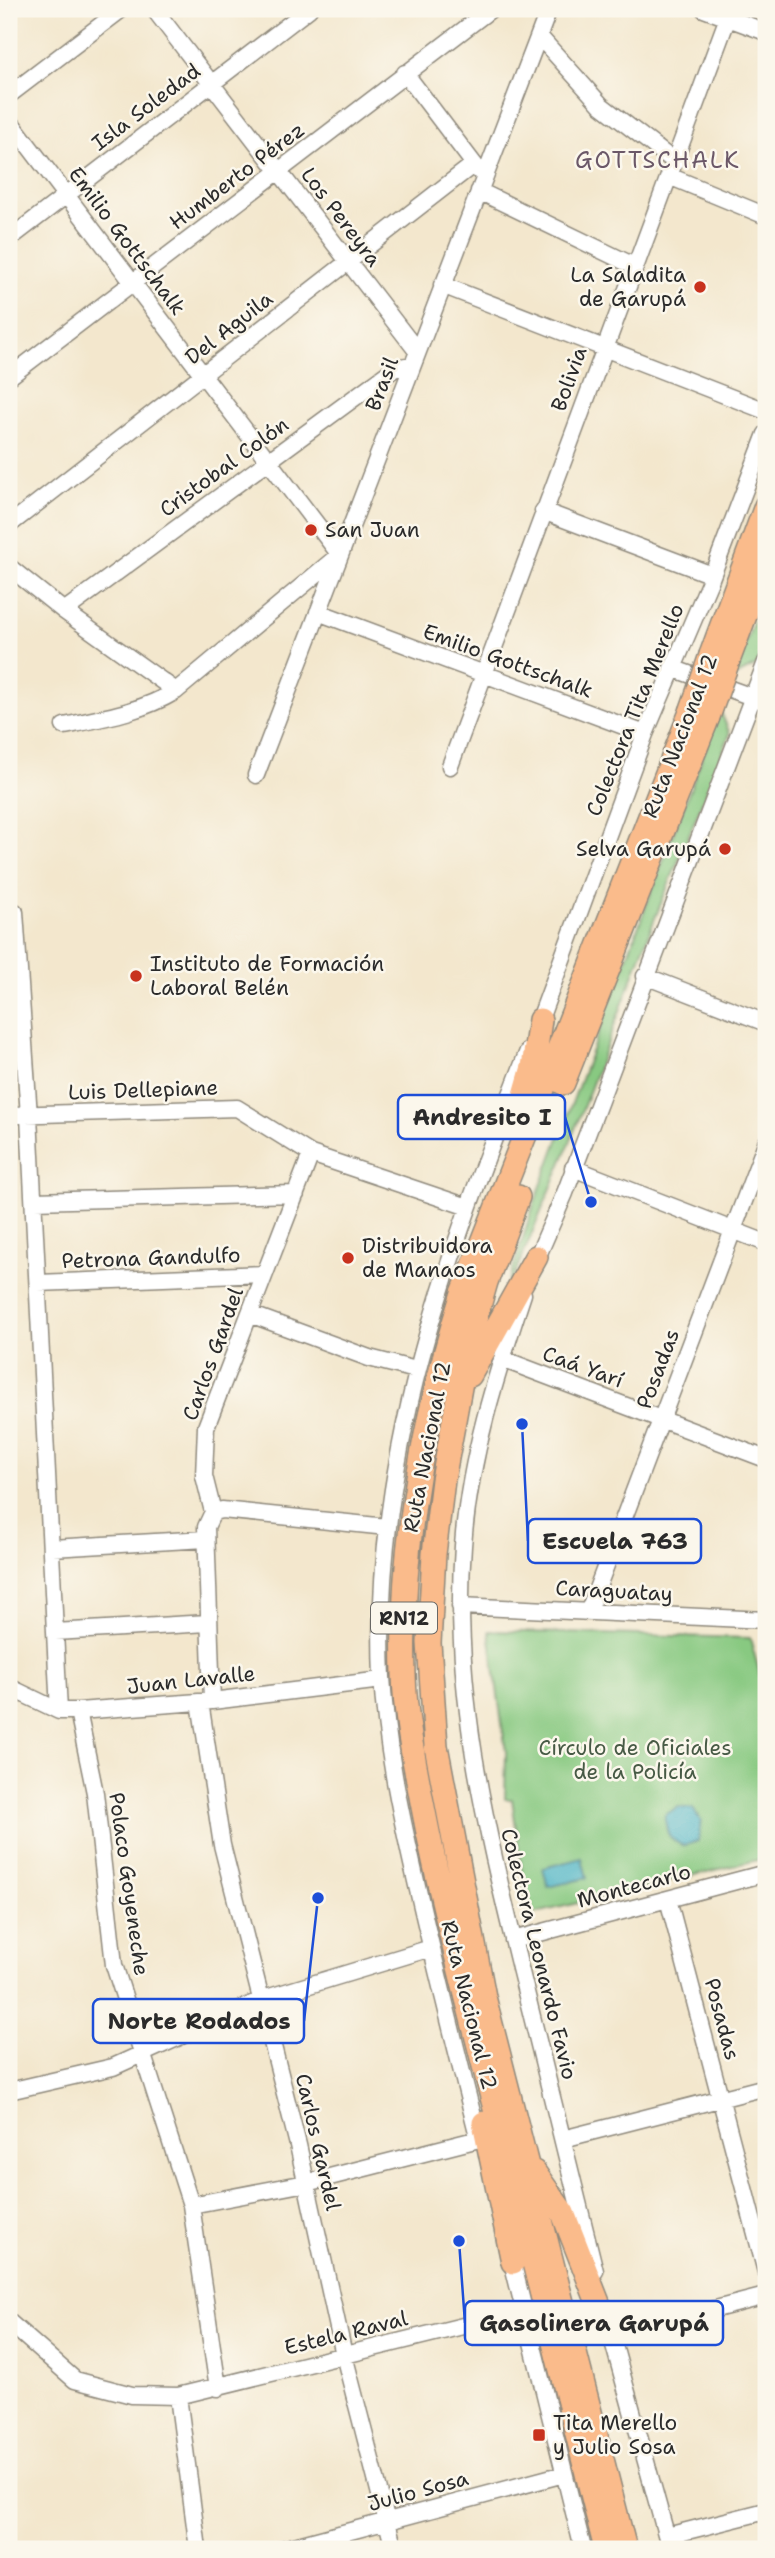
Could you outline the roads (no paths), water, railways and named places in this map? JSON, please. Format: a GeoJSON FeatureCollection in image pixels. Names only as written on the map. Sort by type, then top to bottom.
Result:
{"type":"FeatureCollection","features":[{"type":"Feature","properties":{"kind":"highway","name":"Ruta Nacional 12"},"geometry":{"type":"LineString","coordinates":[[625,2549],[484,1997],[436,1745],[429,1643],[433,1567],[454,1413],[468,1344],[486,1282],[700,715],[766,506]]}},
{"type":"Feature","properties":{"kind":"highway","name":"Ruta Nacional 12"},"geometry":{"type":"LineString","coordinates":[[719,658],[766,559]]}},
{"type":"Feature","properties":{"kind":"highway","name":"Ruta Nacional 12"},"geometry":{"type":"LineString","coordinates":[[606,2549],[448,1928],[412,1753],[404,1677],[408,1554],[418,1473],[447,1342],[463,1293],[700,715]]}},
{"type":"Feature","properties":{"kind":"highway"},"geometry":{"type":"LineString","coordinates":[[492,1220],[533,1067],[540,1020]]}},
{"type":"Feature","properties":{"kind":"highway"},"geometry":{"type":"LineString","coordinates":[[454,1413],[487,1339],[536,1257]]}},
{"type":"Feature","properties":{"kind":"highway"},"geometry":{"type":"LineString","coordinates":[[448,1928],[456,1992],[513,2262]]}},
{"type":"Feature","properties":{"kind":"highway"},"geometry":{"type":"LineString","coordinates":[[525,2159],[563,2213],[611,2336]]}},
{"type":"Feature","properties":{"kind":"street"},"geometry":{"type":"LineString","coordinates":[[9,95],[122,9]]}},
{"type":"Feature","properties":{"kind":"street","name":"Los Pereyra"},"geometry":{"type":"LineString","coordinates":[[154,9],[348,262],[415,358]]}},
{"type":"Feature","properties":{"kind":"street","name":"Isla Soledad"},"geometry":{"type":"LineString","coordinates":[[9,239],[309,9]]}},
{"type":"Feature","properties":{"kind":"street","name":"Humberto Pérez"},"geometry":{"type":"LineString","coordinates":[[9,377],[491,9]]}},
{"type":"Feature","properties":{"kind":"street","name":"Brasil"},"geometry":{"type":"LineString","coordinates":[[256,775],[415,358],[479,177],[549,9]]}},
{"type":"Feature","properties":{"kind":"street"},"geometry":{"type":"LineString","coordinates":[[705,9],[730,13],[766,32]]}},
{"type":"Feature","properties":{"kind":"street","name":"Bolivia"},"geometry":{"type":"LineString","coordinates":[[450,766],[730,13]]}},
{"type":"Feature","properties":{"kind":"street"},"geometry":{"type":"LineString","coordinates":[[539,36],[601,105],[672,169],[766,216]]}},
{"type":"Feature","properties":{"kind":"street"},"geometry":{"type":"LineString","coordinates":[[405,74],[479,177],[634,266]]}},
{"type":"Feature","properties":{"kind":"street","name":"Emilio Gottschalk"},"geometry":{"type":"LineString","coordinates":[[9,120],[340,555]]}},
{"type":"Feature","properties":{"kind":"street","name":"Del Aguila"},"geometry":{"type":"LineString","coordinates":[[9,525],[348,262],[479,177]]}},
{"type":"Feature","properties":{"kind":"street"},"geometry":{"type":"LineString","coordinates":[[442,285],[766,411]]}},
{"type":"Feature","properties":{"kind":"street","name":"Cristobal Colón"},"geometry":{"type":"LineString","coordinates":[[64,611],[395,368],[415,358]]}},
{"type":"Feature","properties":{"kind":"street","name":"Colectora Tita Merello"},"geometry":{"type":"LineString","coordinates":[[583,2549],[513,2262],[431,1948],[391,1769],[382,1679],[381,1617],[387,1527],[416,1370],[444,1271],[645,734],[712,575],[766,435]]}},
{"type":"Feature","properties":{"kind":"street"},"geometry":{"type":"LineString","coordinates":[[543,512],[712,575]]}},
{"type":"Feature","properties":{"kind":"street"},"geometry":{"type":"LineString","coordinates":[[64,726],[155,704],[176,691],[340,555]]}},
{"type":"Feature","properties":{"kind":"street"},"geometry":{"type":"LineString","coordinates":[[9,567],[64,611],[176,691]]}},
{"type":"Feature","properties":{"kind":"street","name":"Emilio Gottschalk"},"geometry":{"type":"LineString","coordinates":[[318,612],[645,734]]}},
{"type":"Feature","properties":{"kind":"street"},"geometry":{"type":"LineString","coordinates":[[536,1257],[573,1168],[645,976],[759,700],[766,662]]}},
{"type":"Feature","properties":{"kind":"street"},"geometry":{"type":"LineString","coordinates":[[672,668],[759,700]]}},
{"type":"Feature","properties":{"kind":"street"},"geometry":{"type":"LineString","coordinates":[[15,912],[34,1201],[58,1711]]}},
{"type":"Feature","properties":{"kind":"street"},"geometry":{"type":"LineString","coordinates":[[645,976],[766,1023]]}},
{"type":"Feature","properties":{"kind":"street","name":"Luis Dellepiane"},"geometry":{"type":"LineString","coordinates":[[9,1115],[237,1108],[311,1154],[468,1207]]}},
{"type":"Feature","properties":{"kind":"street","name":"Posadas"},"geometry":{"type":"LineString","coordinates":[[589,1611],[766,1143]]}},
{"type":"Feature","properties":{"kind":"street","name":"Carlos Gardel"},"geometry":{"type":"LineString","coordinates":[[311,1154],[206,1427],[204,1476],[213,1512],[206,1527],[206,1701],[222,1845],[263,1998],[344,2355],[394,2549]]}},
{"type":"Feature","properties":{"kind":"street"},"geometry":{"type":"LineString","coordinates":[[573,1168],[766,1243]]}},
{"type":"Feature","properties":{"kind":"street"},"geometry":{"type":"LineString","coordinates":[[34,1201],[296,1194]]}},
{"type":"Feature","properties":{"kind":"street","name":"Colectora Leonardo Favio"},"geometry":{"type":"LineString","coordinates":[[536,1257],[502,1359],[477,1454],[463,1544],[460,1606],[463,1686],[476,1784],[513,1940],[611,2336],[668,2543]]}},
{"type":"Feature","properties":{"kind":"street","name":"Petrona Gandulfo"},"geometry":{"type":"LineString","coordinates":[[38,1283],[265,1275]]}},
{"type":"Feature","properties":{"kind":"street"},"geometry":{"type":"LineString","coordinates":[[250,1314],[369,1358],[416,1370]]}},
{"type":"Feature","properties":{"kind":"street","name":"Caá Yarí"},"geometry":{"type":"LineString","coordinates":[[502,1359],[766,1459]]}},
{"type":"Feature","properties":{"kind":"street"},"geometry":{"type":"LineString","coordinates":[[213,1512],[222,1510],[387,1527]]}},
{"type":"Feature","properties":{"kind":"street"},"geometry":{"type":"LineString","coordinates":[[52,1548],[206,1539]]}},
{"type":"Feature","properties":{"kind":"street","name":"Caraguatay"},"geometry":{"type":"LineString","coordinates":[[460,1606],[766,1620]]}},
{"type":"Feature","properties":{"kind":"street"},"geometry":{"type":"LineString","coordinates":[[55,1632],[208,1623]]}},
{"type":"Feature","properties":{"kind":"street","name":"Juan Lavalle"},"geometry":{"type":"LineString","coordinates":[[9,1687],[58,1711],[78,1712],[206,1701],[382,1679]]}},
{"type":"Feature","properties":{"kind":"street","name":"Polaco Goyeneche"},"geometry":{"type":"LineString","coordinates":[[78,1712],[95,1793],[114,1965],[191,2205],[218,2388]]}},
{"type":"Feature","properties":{"kind":"street","name":"Montecarlo"},"geometry":{"type":"LineString","coordinates":[[513,1940],[766,1873]]}},
{"type":"Feature","properties":{"kind":"street","name":"Posadas"},"geometry":{"type":"LineString","coordinates":[[668,1899],[766,2272]]}},
{"type":"Feature","properties":{"kind":"street"},"geometry":{"type":"LineString","coordinates":[[9,2091],[113,2067],[142,2051],[263,1998],[431,1948]]}},
{"type":"Feature","properties":{"kind":"street"},"geometry":{"type":"LineString","coordinates":[[563,2139],[766,2087]]}},
{"type":"Feature","properties":{"kind":"street"},"geometry":{"type":"LineString","coordinates":[[191,2205],[306,2183],[479,2139]]}},
{"type":"Feature","properties":{"kind":"street"},"geometry":{"type":"LineString","coordinates":[[611,2336],[766,2296]]}},
{"type":"Feature","properties":{"kind":"street","name":"Estela Raval"},"geometry":{"type":"LineString","coordinates":[[9,2322],[75,2381],[132,2395],[178,2396],[524,2311]]}},
{"type":"Feature","properties":{"kind":"street"},"geometry":{"type":"LineString","coordinates":[[178,2396],[198,2549]]}},
{"type":"Feature","properties":{"kind":"street","name":"Julio Sosa"},"geometry":{"type":"LineString","coordinates":[[284,2549],[564,2474]]}},
{"type":"Feature","properties":{"kind":"street"},"geometry":{"type":"LineString","coordinates":[[668,2543],[766,2511]]}},
{"type":"Feature","properties":{"kind":"water"},"geometry":{"type":"Polygon","coordinates":[[[678,1807],[693,1809],[701,1821],[698,1841],[684,1846],[671,1838],[666,1826],[665,1815],[678,1807]]]}},
{"type":"Feature","properties":{"kind":"water"},"geometry":{"type":"Polygon","coordinates":[[[582,1858],[587,1878],[548,1887],[543,1868],[582,1858]]]}},
{"type":"Feature","properties":{"kind":"place","name":"La Saladita de Garupá"},"geometry":{"type":"Point","coordinates":[700,287]}},
{"type":"Feature","properties":{"kind":"place","name":"San Juan"},"geometry":{"type":"Point","coordinates":[311,530]}},
{"type":"Feature","properties":{"kind":"place","name":"Selva Garupá"},"geometry":{"type":"Point","coordinates":[725,849]}},
{"type":"Feature","properties":{"kind":"place","name":"Instituto de Formación Laboral Belén"},"geometry":{"type":"Point","coordinates":[136,976]}},
{"type":"Feature","properties":{"kind":"place","name":"Andresito I"},"geometry":{"type":"Point","coordinates":[591,1202]}},
{"type":"Feature","properties":{"kind":"place","name":"Distribuidora de Manaos"},"geometry":{"type":"Point","coordinates":[348,1258]}},
{"type":"Feature","properties":{"kind":"place","name":"Escuela 763"},"geometry":{"type":"Point","coordinates":[522,1424]}},
{"type":"Feature","properties":{"kind":"place","name":"Norte Rodados"},"geometry":{"type":"Point","coordinates":[318,1898]}},
{"type":"Feature","properties":{"kind":"place","name":"Gasolinera Garupá"},"geometry":{"type":"Point","coordinates":[459,2241]}},
{"type":"Feature","properties":{"kind":"place","name":"Tita Merello y Julio Sosa"},"geometry":{"type":"Point","coordinates":[539,2435]}},
{"type":"Feature","properties":{"kind":"district","name":"GOTTSCHALK"},"geometry":{"type":"Point","coordinates":[658,160]}},
{"type":"Feature","properties":{"kind":"park label","name":"Círculo de Oficiales de la Policía"},"geometry":{"type":"Point","coordinates":[635,1760]}}]}
